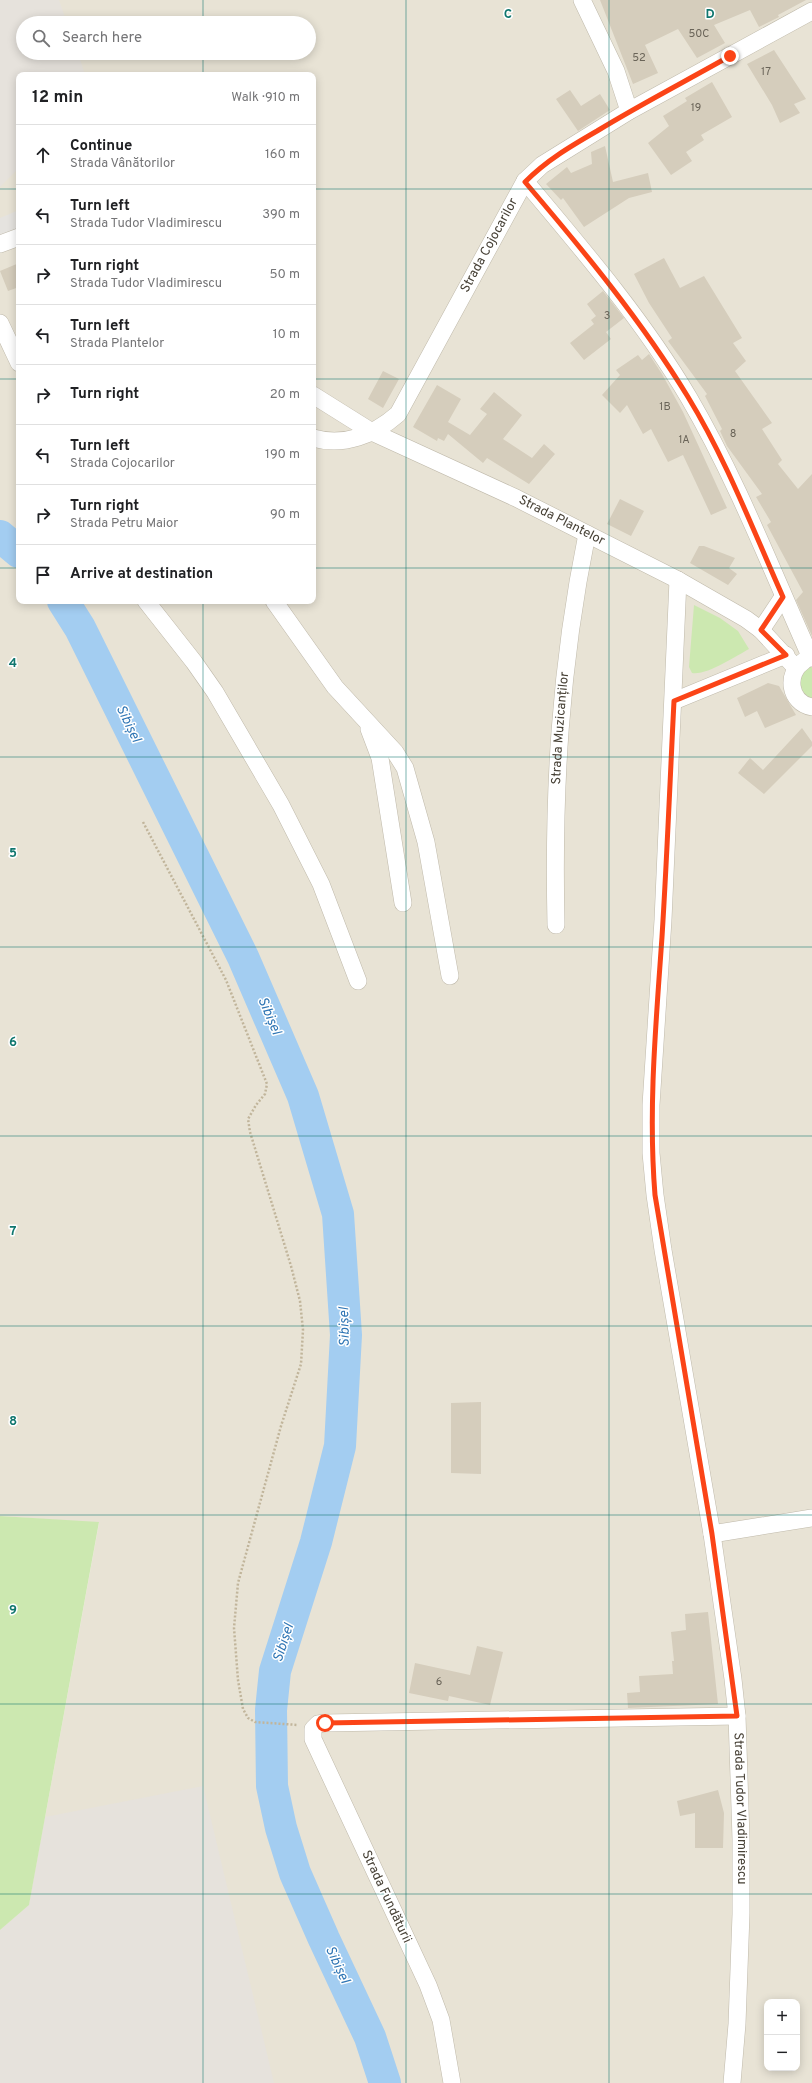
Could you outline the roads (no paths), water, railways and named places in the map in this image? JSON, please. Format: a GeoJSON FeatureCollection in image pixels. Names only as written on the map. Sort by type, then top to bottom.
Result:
{"type":"FeatureCollection","features":[{"type":"Feature","properties":{"kind":"street"},"geometry":{"type":"LineString","coordinates":[[582,0],[616,70],[629,112]]}},
{"type":"Feature","properties":{"kind":"street"},"geometry":{"type":"LineString","coordinates":[[525,182],[542,165],[629,112],[812,11]]}},
{"type":"Feature","properties":{"kind":"street","name":"Strada Cojocarilor"},"geometry":{"type":"LineString","coordinates":[[316,439],[341,441],[372,432],[387,424],[398,414],[525,182],[641,325],[689,398],[723,463],[811,658]]}},
{"type":"Feature","properties":{"kind":"street"},"geometry":{"type":"LineString","coordinates":[[0,244],[16,239]]}},
{"type":"Feature","properties":{"kind":"street"},"geometry":{"type":"LineString","coordinates":[[0,323],[16,357]]}},
{"type":"Feature","properties":{"kind":"street","name":"Strada Plantelor"},"geometry":{"type":"LineString","coordinates":[[316,397],[372,432],[516,498],[678,580],[746,619],[761,630],[791,661]]}},
{"type":"Feature","properties":{"kind":"street","name":"Strada Muzicanților"},"geometry":{"type":"LineString","coordinates":[[556,925],[555,845],[557,754],[562,692],[574,600],[587,534]]}},
{"type":"Feature","properties":{"kind":"street","name":"Strada Tudor Vladimirescu"},"geometry":{"type":"LineString","coordinates":[[678,580],[674,701],[663,920],[651,1105],[652,1153],[655,1195],[712,1534],[728,1641],[737,1716],[741,1839],[741,1914],[737,2024],[732,2083]]}},
{"type":"Feature","properties":{"kind":"street"},"geometry":{"type":"LineString","coordinates":[[761,630],[783,597]]}},
{"type":"Feature","properties":{"kind":"street"},"geometry":{"type":"LineString","coordinates":[[148,604],[194,662],[215,692],[275,794],[321,884],[358,981]]}},
{"type":"Feature","properties":{"kind":"street"},"geometry":{"type":"LineString","coordinates":[[276,604],[335,687],[395,752],[408,774],[426,842],[450,976]]}},
{"type":"Feature","properties":{"kind":"street"},"geometry":{"type":"LineString","coordinates":[[674,701],[791,661],[811,658]]}},
{"type":"Feature","properties":{"kind":"street"},"geometry":{"type":"LineString","coordinates":[[791,661],[792,691],[802,703],[812,707]]}},
{"type":"Feature","properties":{"kind":"street"},"geometry":{"type":"LineString","coordinates":[[365,721],[380,758],[403,903]]}},
{"type":"Feature","properties":{"kind":"street"},"geometry":{"type":"LineString","coordinates":[[712,1534],[812,1518]]}},
{"type":"Feature","properties":{"kind":"street","name":"Strada Fundăturii"},"geometry":{"type":"LineString","coordinates":[[452,2083],[441,2020],[428,1985],[313,1740],[313,1729],[318,1724],[325,1723],[737,1716]]}},
{"type":"Feature","properties":{"kind":"waterway","name":"Sibișel"},"geometry":{"type":"LineString","coordinates":[[0,536],[16,549]]}},
{"type":"Feature","properties":{"kind":"waterway","name":"Sibișel"},"geometry":{"type":"LineString","coordinates":[[65,604],[80,628],[243,957],[303,1096],[338,1214],[346,1335],[340,1446],[316,1542],[275,1671],[271,1710],[272,1786],[281,1828],[295,1873],[370,2037],[385,2083]]}}]}
